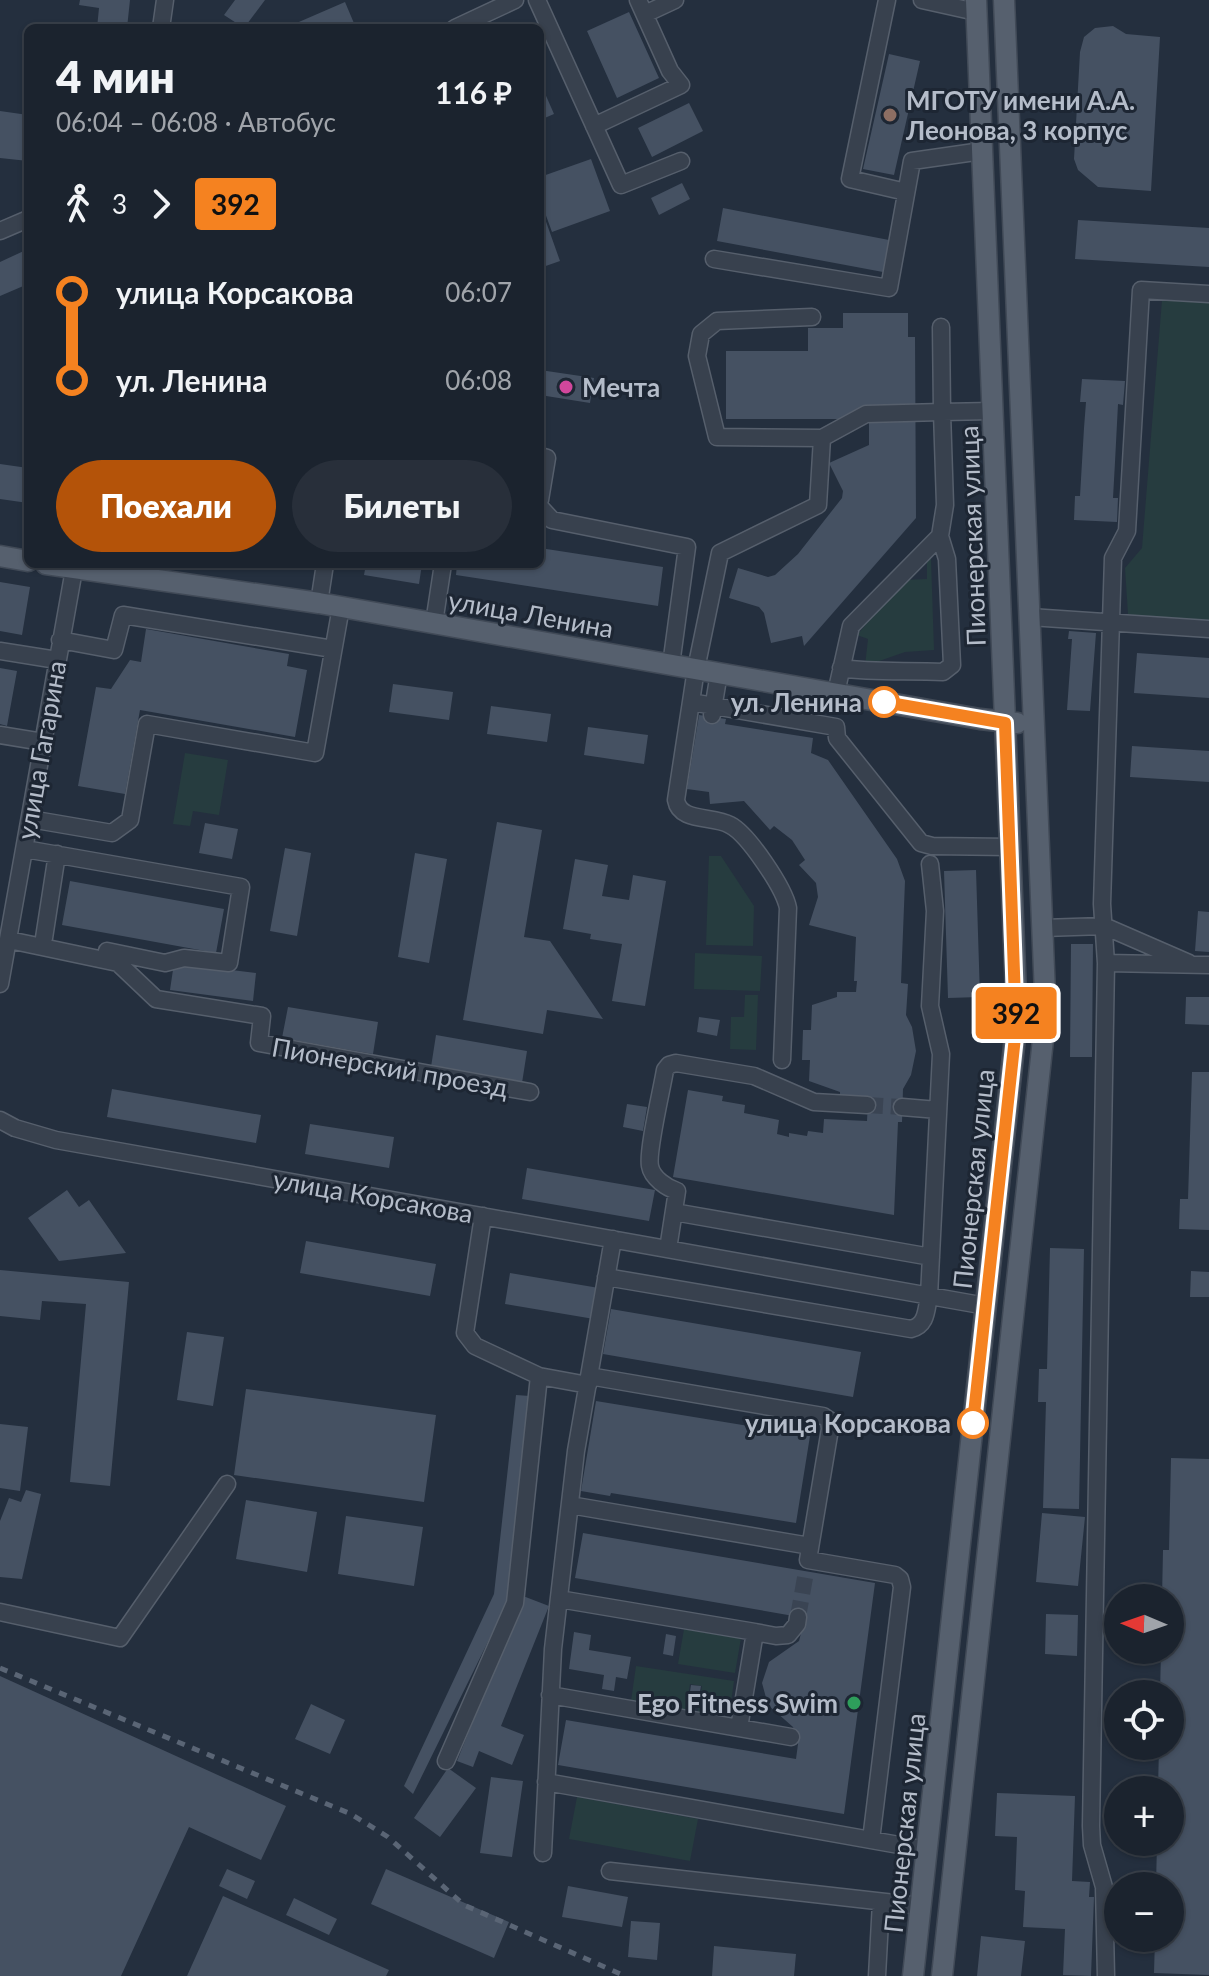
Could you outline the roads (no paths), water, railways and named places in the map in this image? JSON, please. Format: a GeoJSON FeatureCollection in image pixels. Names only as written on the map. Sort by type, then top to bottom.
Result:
{"type":"FeatureCollection","features":[{"type":"Feature","properties":{"kind":"main road","name":"Пионерская улица"},"geometry":{"type":"LineString","coordinates":[[942,1976],[1044,1030],[1043,928],[1004,0]]}},
{"type":"Feature","properties":{"kind":"main road","name":"Пионерская улица"},"geometry":{"type":"LineString","coordinates":[[913,1976],[1016,1028],[976,6]]}},
{"type":"Feature","properties":{"kind":"main road"},"geometry":{"type":"LineString","coordinates":[[0,556],[24,560]]}},
{"type":"Feature","properties":{"kind":"main road","name":"улица Ленина"},"geometry":{"type":"LineString","coordinates":[[87,568],[319,603],[1005,723],[1034,722]]}},
{"type":"Feature","properties":{"kind":"street"},"geometry":{"type":"LineString","coordinates":[[162,24],[165,0]]}},
{"type":"Feature","properties":{"kind":"street"},"geometry":{"type":"LineString","coordinates":[[464,24],[515,0]]}},
{"type":"Feature","properties":{"kind":"street"},"geometry":{"type":"LineString","coordinates":[[537,0],[621,185],[681,161]]}},
{"type":"Feature","properties":{"kind":"street"},"geometry":{"type":"LineString","coordinates":[[594,126],[681,85],[670,71],[642,7],[675,0]]}},
{"type":"Feature","properties":{"kind":"street"},"geometry":{"type":"LineString","coordinates":[[887,0],[850,179],[906,192]]}},
{"type":"Feature","properties":{"kind":"street"},"geometry":{"type":"LineString","coordinates":[[922,0],[976,6]]}},
{"type":"Feature","properties":{"kind":"street"},"geometry":{"type":"LineString","coordinates":[[714,259],[889,288],[912,161],[982,151]]}},
{"type":"Feature","properties":{"kind":"street"},"geometry":{"type":"LineString","coordinates":[[0,231],[24,221]]}},
{"type":"Feature","properties":{"kind":"street"},"geometry":{"type":"LineString","coordinates":[[1106,1976],[1104,1887],[1092,1845],[1091,1826],[1106,963],[1103,825],[1109,622],[1113,558],[1127,531],[1141,290],[1209,294]]}},
{"type":"Feature","properties":{"kind":"street"},"geometry":{"type":"LineString","coordinates":[[812,317],[717,321],[701,334],[697,356],[717,437],[822,438],[866,414],[992,411]]}},
{"type":"Feature","properties":{"kind":"street"},"geometry":{"type":"LineString","coordinates":[[841,668],[866,672],[890,669],[943,672],[952,665],[947,559],[940,536],[945,505],[941,327]]}},
{"type":"Feature","properties":{"kind":"street"},"geometry":{"type":"LineString","coordinates":[[782,1060],[788,908],[785,893],[738,830],[719,821],[684,814],[677,809],[676,800],[696,669],[720,553],[818,505],[822,438]]}},
{"type":"Feature","properties":{"kind":"street"},"geometry":{"type":"LineString","coordinates":[[544,457],[547,458],[544,476]]}},
{"type":"Feature","properties":{"kind":"street"},"geometry":{"type":"LineString","coordinates":[[544,511],[552,520],[687,547],[671,665]]}},
{"type":"Feature","properties":{"kind":"street"},"geometry":{"type":"LineString","coordinates":[[836,693],[851,626],[940,536]]}},
{"type":"Feature","properties":{"kind":"street","name":"улица Гагарина"},"geometry":{"type":"LineString","coordinates":[[0,984],[74,568]]}},
{"type":"Feature","properties":{"kind":"street"},"geometry":{"type":"LineString","coordinates":[[319,603],[324,568]]}},
{"type":"Feature","properties":{"kind":"street"},"geometry":{"type":"LineString","coordinates":[[434,623],[442,568]]}},
{"type":"Feature","properties":{"kind":"street"},"geometry":{"type":"LineString","coordinates":[[30,819],[112,833],[130,820],[147,724],[315,753],[341,607]]}},
{"type":"Feature","properties":{"kind":"street"},"geometry":{"type":"LineString","coordinates":[[60,640],[114,650],[123,615],[333,649]]}},
{"type":"Feature","properties":{"kind":"street"},"geometry":{"type":"LineString","coordinates":[[1030,617],[1209,629]]}},
{"type":"Feature","properties":{"kind":"street"},"geometry":{"type":"LineString","coordinates":[[0,651],[57,660]]}},
{"type":"Feature","properties":{"kind":"street"},"geometry":{"type":"LineString","coordinates":[[713,711],[719,673]]}},
{"type":"Feature","properties":{"kind":"street"},"geometry":{"type":"LineString","coordinates":[[691,702],[713,711],[836,727],[837,738],[921,843],[1010,847]]}},
{"type":"Feature","properties":{"kind":"street"},"geometry":{"type":"LineString","coordinates":[[0,735],[43,742]]}},
{"type":"Feature","properties":{"kind":"street"},"geometry":{"type":"LineString","coordinates":[[10,936],[44,938],[165,963],[184,958],[229,963],[241,887],[25,849]]}},
{"type":"Feature","properties":{"kind":"street"},"geometry":{"type":"LineString","coordinates":[[44,938],[57,854]]}},
{"type":"Feature","properties":{"kind":"street"},"geometry":{"type":"LineString","coordinates":[[606,1277],[911,1329],[919,1327],[924,1321],[929,1296],[941,1054],[930,1006],[935,911],[930,864]]}},
{"type":"Feature","properties":{"kind":"street"},"geometry":{"type":"LineString","coordinates":[[1043,928],[1104,926],[1189,963]]}},
{"type":"Feature","properties":{"kind":"street","name":"Пионерский проезд"},"geometry":{"type":"LineString","coordinates":[[10,936],[118,963],[156,999],[262,1016],[259,1043],[530,1092]]}},
{"type":"Feature","properties":{"kind":"street"},"geometry":{"type":"LineString","coordinates":[[1106,963],[1209,965]]}},
{"type":"Feature","properties":{"kind":"street"},"geometry":{"type":"LineString","coordinates":[[668,1249],[679,1185],[671,1189],[655,1176],[650,1162],[665,1070],[669,1065],[676,1063],[754,1076],[814,1102],[867,1105]]}},
{"type":"Feature","properties":{"kind":"street"},"geometry":{"type":"LineString","coordinates":[[902,1107],[938,1110]]}},
{"type":"Feature","properties":{"kind":"street","name":"улица Корсакова"},"geometry":{"type":"LineString","coordinates":[[0,1120],[15,1128],[56,1140],[986,1306]]}},
{"type":"Feature","properties":{"kind":"street"},"geometry":{"type":"LineString","coordinates":[[674,1212],[931,1257]]}},
{"type":"Feature","properties":{"kind":"street"},"geometry":{"type":"LineString","coordinates":[[483,1216],[465,1333],[475,1346],[539,1376],[588,1380],[823,1416],[829,1420],[808,1559]]}},
{"type":"Feature","properties":{"kind":"street"},"geometry":{"type":"LineString","coordinates":[[543,1853],[550,1695],[559,1599],[588,1380],[613,1239]]}},
{"type":"Feature","properties":{"kind":"street"},"geometry":{"type":"LineString","coordinates":[[446,1761],[515,1603],[539,1376]]}},
{"type":"Feature","properties":{"kind":"street"},"geometry":{"type":"LineString","coordinates":[[0,1612],[120,1638],[227,1484]]}},
{"type":"Feature","properties":{"kind":"street"},"geometry":{"type":"LineString","coordinates":[[570,1505],[808,1559],[895,1575],[900,1579],[902,1587],[871,1840]]}},
{"type":"Feature","properties":{"kind":"street"},"geometry":{"type":"LineString","coordinates":[[559,1599],[788,1635],[797,1624],[798,1617]]}},
{"type":"Feature","properties":{"kind":"street"},"geometry":{"type":"LineString","coordinates":[[739,1728],[755,1632]]}},
{"type":"Feature","properties":{"kind":"street"},"geometry":{"type":"LineString","coordinates":[[550,1695],[791,1737]]}},
{"type":"Feature","properties":{"kind":"street"},"geometry":{"type":"LineString","coordinates":[[546,1782],[927,1850]]}},
{"type":"Feature","properties":{"kind":"street"},"geometry":{"type":"LineString","coordinates":[[610,1871],[921,1906]]}},
{"type":"Feature","properties":{"kind":"street"},"geometry":{"type":"LineString","coordinates":[[877,1976],[881,1902]]}},
{"type":"Feature","properties":{"kind":"tunnel"},"geometry":{"type":"LineString","coordinates":[[867,1105],[902,1107]]}},
{"type":"Feature","properties":{"kind":"tunnel"},"geometry":{"type":"LineString","coordinates":[[798,1617],[806,1572]]}},
{"type":"Feature","properties":{"kind":"railway"},"geometry":{"type":"LineString","coordinates":[[0,1668],[351,1814],[388,1837],[464,1905],[625,1976]]}},
{"type":"Feature","properties":{"kind":"place","name":"МГОТУ имени А.А. Леонова, 3 корпус"},"geometry":{"type":"Point","coordinates":[890,115]}},
{"type":"Feature","properties":{"kind":"place","name":"Мечта"},"geometry":{"type":"Point","coordinates":[566,387]}},
{"type":"Feature","properties":{"kind":"place","name":"ул. Ленина"},"geometry":{"type":"Point","coordinates":[884,702]}},
{"type":"Feature","properties":{"kind":"place","name":"улица Корсакова"},"geometry":{"type":"Point","coordinates":[973,1423]}},
{"type":"Feature","properties":{"kind":"place","name":"Ego Fitness Swim"},"geometry":{"type":"Point","coordinates":[854,1703]}}]}
